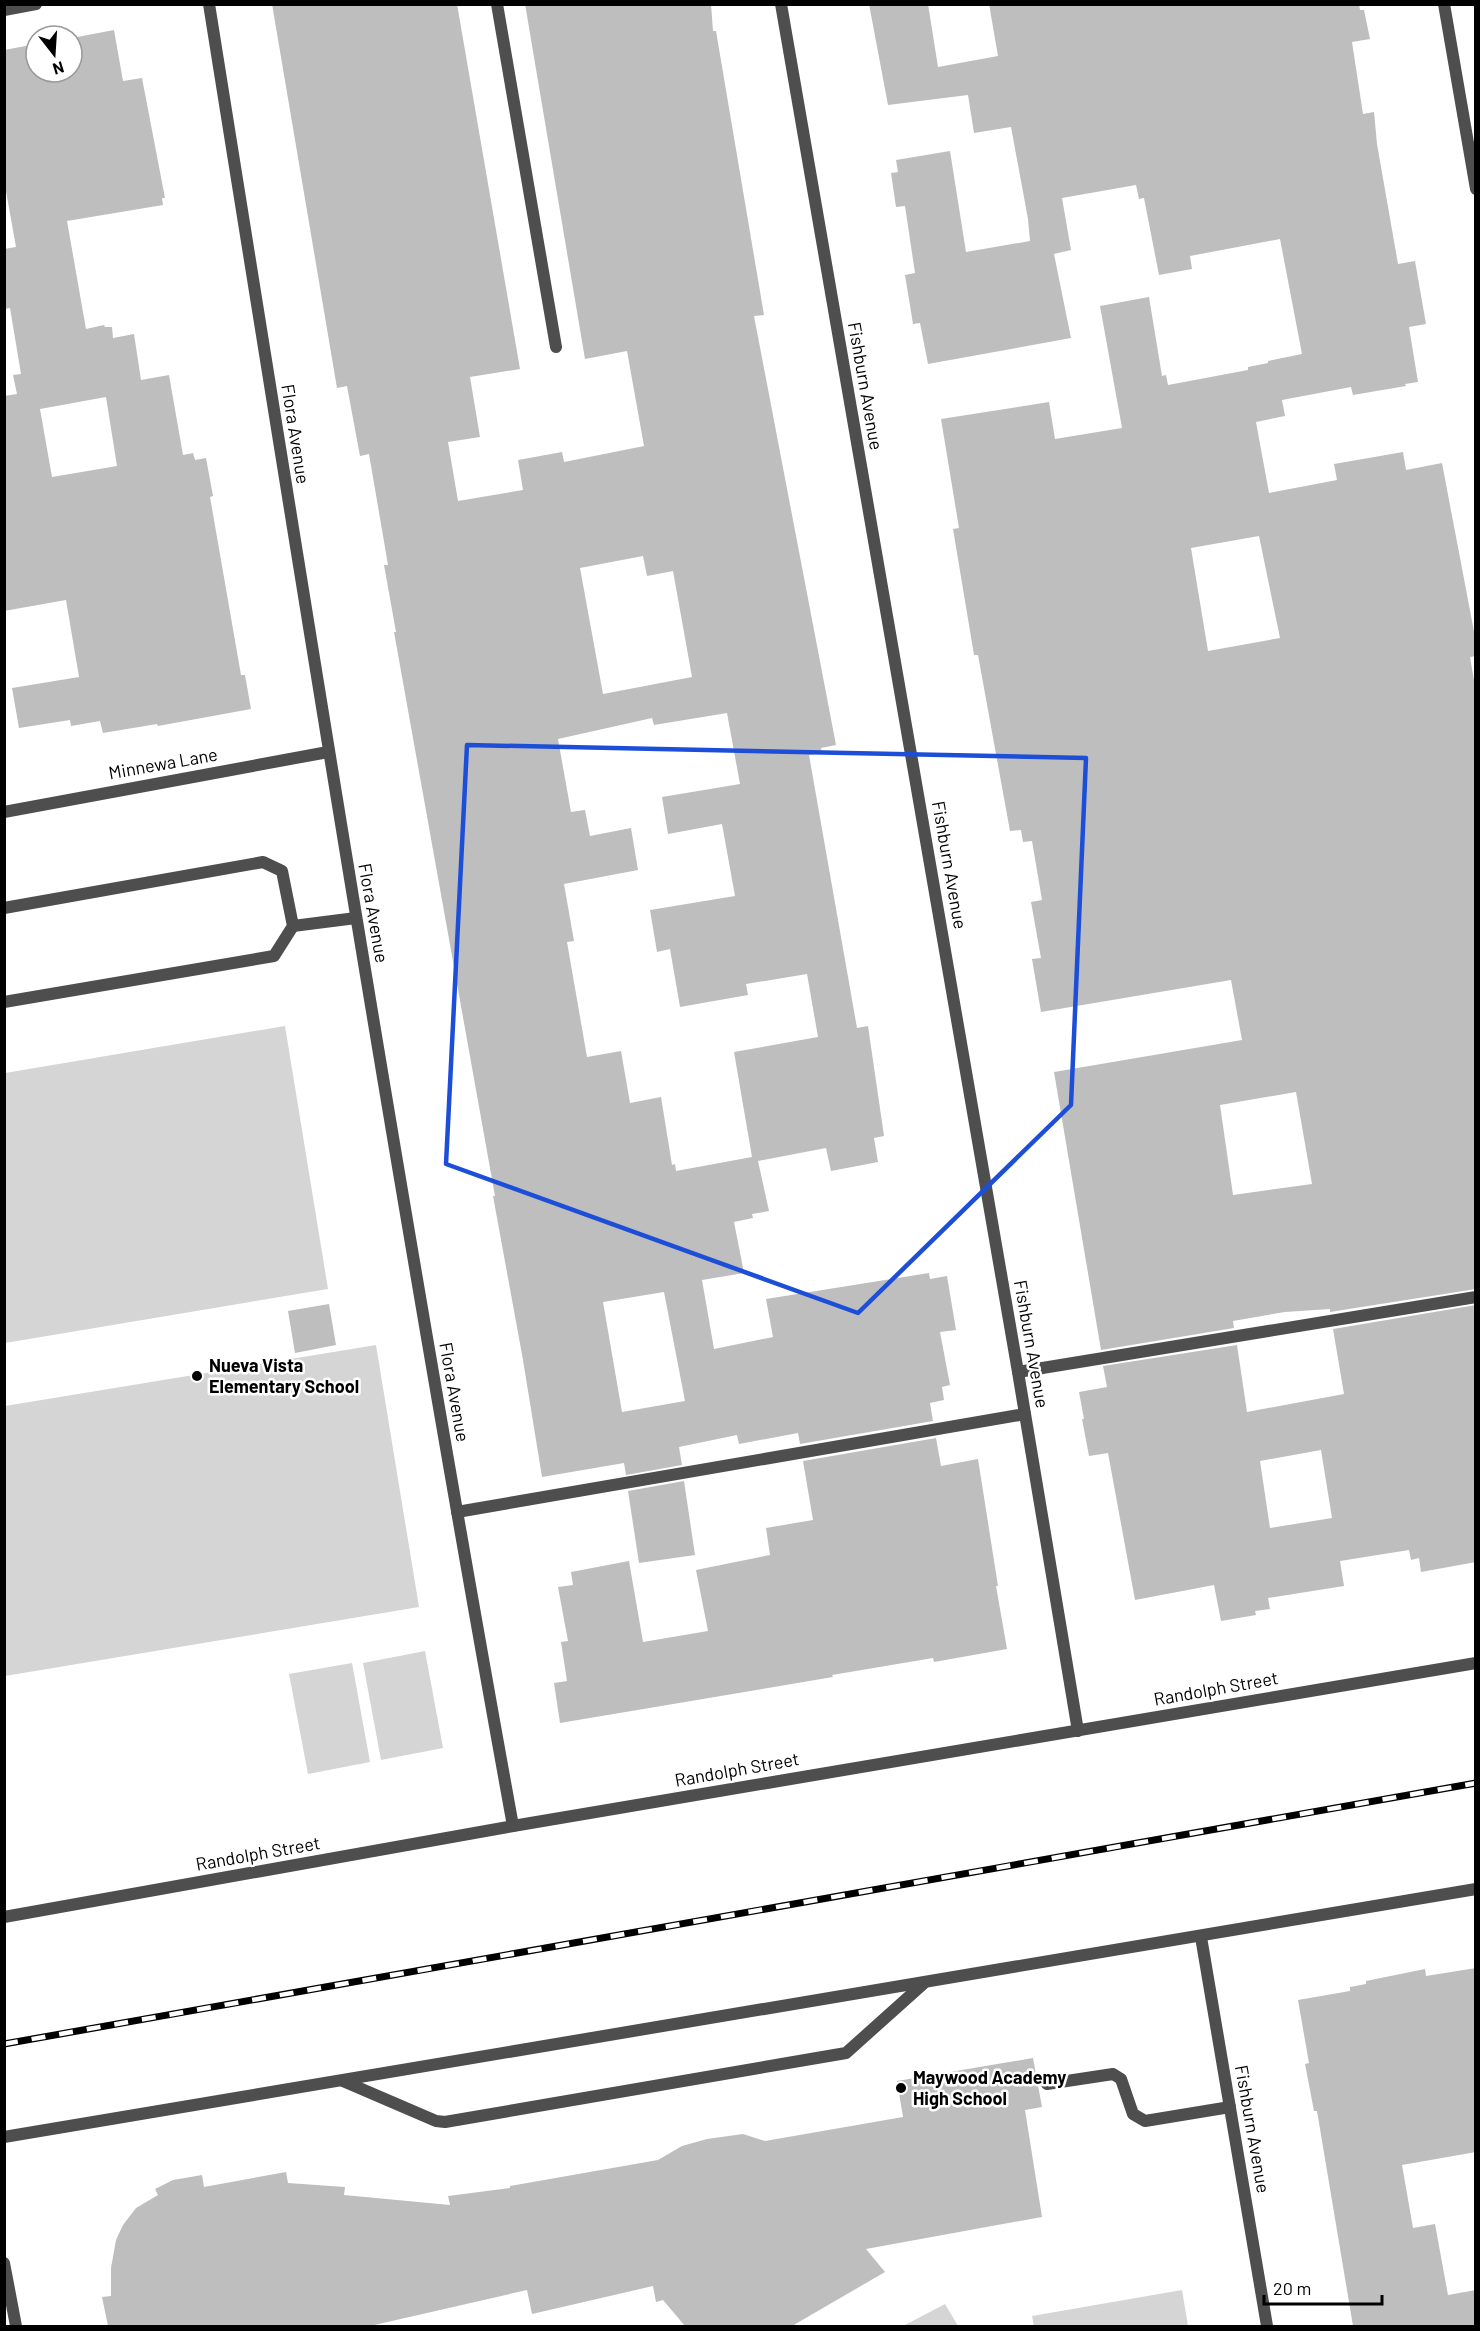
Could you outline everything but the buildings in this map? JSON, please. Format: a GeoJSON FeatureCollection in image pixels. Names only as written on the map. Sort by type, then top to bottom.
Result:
{"type":"FeatureCollection","features":[{"type":"Feature","properties":{"kind":"street"},"geometry":{"type":"LineString","coordinates":[[4,10],[36,4]]}},
{"type":"Feature","properties":{"kind":"street","name":"Flora Avenue"},"geometry":{"type":"LineString","coordinates":[[209,4],[328,752],[456,1512],[513,1826]]}},
{"type":"Feature","properties":{"kind":"street"},"geometry":{"type":"LineString","coordinates":[[497,4],[556,347]]}},
{"type":"Feature","properties":{"kind":"street","name":"Fishburn Avenue"},"geometry":{"type":"LineString","coordinates":[[781,4],[1078,1731]]}},
{"type":"Feature","properties":{"kind":"street"},"geometry":{"type":"LineString","coordinates":[[1444,4],[1474,166],[1476,189]]}},
{"type":"Feature","properties":{"kind":"street","name":"Minnewa Lane"},"geometry":{"type":"LineString","coordinates":[[4,812],[328,752]]}},
{"type":"Feature","properties":{"kind":"street"},"geometry":{"type":"LineString","coordinates":[[4,908],[263,862],[282,871],[293,926],[274,956],[4,1002]]}},
{"type":"Feature","properties":{"kind":"street"},"geometry":{"type":"LineString","coordinates":[[293,926],[356,918]]}},
{"type":"Feature","properties":{"kind":"street"},"geometry":{"type":"LineString","coordinates":[[1018,1372],[1476,1297]]}},
{"type":"Feature","properties":{"kind":"street"},"geometry":{"type":"LineString","coordinates":[[456,1512],[1025,1414]]}},
{"type":"Feature","properties":{"kind":"street","name":"Randolph Street"},"geometry":{"type":"LineString","coordinates":[[4,1917],[513,1826],[1476,1663]]}},
{"type":"Feature","properties":{"kind":"street"},"geometry":{"type":"LineString","coordinates":[[4,2137],[923,1984],[1476,1889]]}},
{"type":"Feature","properties":{"kind":"street","name":"Fishburn Avenue"},"geometry":{"type":"LineString","coordinates":[[1201,1937],[1267,2326]]}},
{"type":"Feature","properties":{"kind":"street"},"geometry":{"type":"LineString","coordinates":[[343,2081],[436,2121],[445,2122],[846,2053],[923,1984]]}},
{"type":"Feature","properties":{"kind":"street"},"geometry":{"type":"LineString","coordinates":[[1047,2084],[1113,2074],[1121,2079],[1133,2114],[1145,2121],[1230,2107]]}},
{"type":"Feature","properties":{"kind":"street"},"geometry":{"type":"LineString","coordinates":[[4,2263],[16,2326]]}},
{"type":"Feature","properties":{"kind":"highlighted area"},"geometry":{"type":"Polygon","coordinates":[[[467,745],[1086,758],[1071,1105],[858,1313],[446,1164],[467,745]]]}},
{"type":"Feature","properties":{"kind":"shaded area"},"geometry":{"type":"Polygon","coordinates":[[[285,1026],[328,1289],[5,1343],[5,1073],[285,1026]]]}},
{"type":"Feature","properties":{"kind":"shaded area"},"geometry":{"type":"Polygon","coordinates":[[[376,1345],[419,1607],[5,1676],[5,1406],[376,1345]]]}},
{"type":"Feature","properties":{"kind":"shaded area"},"geometry":{"type":"Polygon","coordinates":[[[425,1651],[443,1748],[381,1760],[363,1663],[425,1651]]]}},
{"type":"Feature","properties":{"kind":"shaded area"},"geometry":{"type":"Polygon","coordinates":[[[352,1663],[370,1762],[308,1774],[289,1674],[352,1663]]]}},
{"type":"Feature","properties":{"kind":"shaded area"},"geometry":{"type":"Polygon","coordinates":[[[1182,2290],[1188,2326],[1034,2326],[1032,2316],[1182,2290]]]}},
{"type":"Feature","properties":{"kind":"shaded area"},"geometry":{"type":"Polygon","coordinates":[[[945,2304],[958,2326],[903,2326],[945,2304]]]}},
{"type":"Feature","properties":{"kind":"railway"},"geometry":{"type":"LineString","coordinates":[[4,2044],[1476,1783]]}},
{"type":"Feature","properties":{"kind":"place","name":"Nueva Vista Elementary School"},"geometry":{"type":"Point","coordinates":[197,1376]}},
{"type":"Feature","properties":{"kind":"place","name":"Maywood Academy High School"},"geometry":{"type":"Point","coordinates":[901,2088]}}]}
